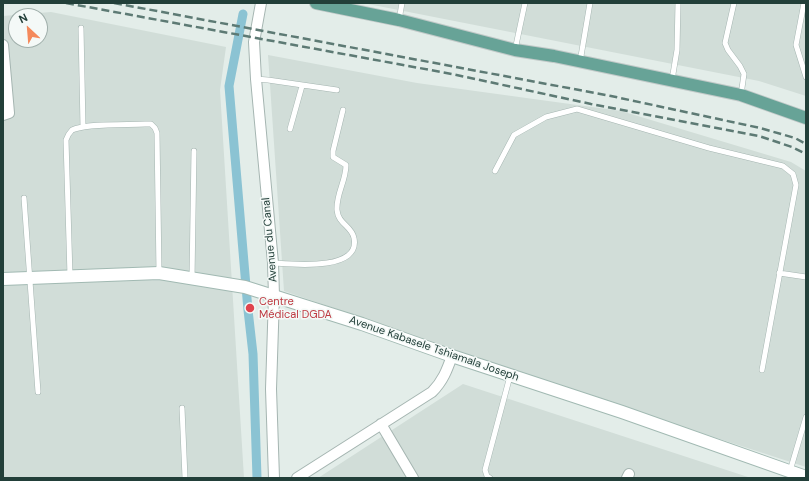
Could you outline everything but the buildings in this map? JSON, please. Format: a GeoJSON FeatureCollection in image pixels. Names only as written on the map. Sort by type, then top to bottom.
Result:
{"type":"FeatureCollection","features":[{"type":"Feature","properties":{"kind":"main road"},"geometry":{"type":"LineString","coordinates":[[316,3],[359,8],[515,50],[554,56],[741,95],[806,115]]}},
{"type":"Feature","properties":{"kind":"main road","name":"Avenue Kabasele Tshiamala Joseph"},"geometry":{"type":"LineString","coordinates":[[3,279],[159,273],[245,288],[362,324],[452,356],[622,412],[788,475],[806,477]]}},
{"type":"Feature","properties":{"kind":"street","name":"Avenue du Canal"},"geometry":{"type":"LineString","coordinates":[[260,3],[254,42],[273,263],[274,296],[271,389],[274,478]]}},
{"type":"Feature","properties":{"kind":"street"},"geometry":{"type":"LineString","coordinates":[[3,45],[10,113],[3,115]]}},
{"type":"Feature","properties":{"kind":"street"},"geometry":{"type":"LineString","coordinates":[[297,478],[432,392],[441,383],[452,356]]}},
{"type":"Feature","properties":{"kind":"street"},"geometry":{"type":"LineString","coordinates":[[381,424],[413,478]]}},
{"type":"Feature","properties":{"kind":"lane"},"geometry":{"type":"LineString","coordinates":[[399,20],[402,3]]}},
{"type":"Feature","properties":{"kind":"lane"},"geometry":{"type":"LineString","coordinates":[[515,50],[526,3]]}},
{"type":"Feature","properties":{"kind":"lane"},"geometry":{"type":"LineString","coordinates":[[580,62],[590,3]]}},
{"type":"Feature","properties":{"kind":"lane"},"geometry":{"type":"LineString","coordinates":[[672,80],[677,50],[678,3]]}},
{"type":"Feature","properties":{"kind":"lane"},"geometry":{"type":"LineString","coordinates":[[734,3],[725,43],[744,74],[741,95]]}},
{"type":"Feature","properties":{"kind":"lane"},"geometry":{"type":"LineString","coordinates":[[804,3],[796,45],[806,77]]}},
{"type":"Feature","properties":{"kind":"lane"},"geometry":{"type":"LineString","coordinates":[[81,28],[84,127]]}},
{"type":"Feature","properties":{"kind":"lane"},"geometry":{"type":"LineString","coordinates":[[256,79],[337,90]]}},
{"type":"Feature","properties":{"kind":"lane"},"geometry":{"type":"LineString","coordinates":[[290,129],[302,86]]}},
{"type":"Feature","properties":{"kind":"lane"},"geometry":{"type":"LineString","coordinates":[[495,171],[514,135],[546,117],[577,109],[708,148],[783,166],[793,174],[796,185],[762,370]]}},
{"type":"Feature","properties":{"kind":"lane"},"geometry":{"type":"LineString","coordinates":[[273,263],[322,265],[342,259],[354,247],[355,240],[353,234],[340,221],[337,210],[339,191],[346,165],[334,157],[333,151],[343,110]]}},
{"type":"Feature","properties":{"kind":"lane"},"geometry":{"type":"LineString","coordinates":[[70,276],[66,140],[72,131],[84,127],[151,124],[155,128],[157,134],[159,273]]}},
{"type":"Feature","properties":{"kind":"lane"},"geometry":{"type":"LineString","coordinates":[[192,278],[194,151]]}},
{"type":"Feature","properties":{"kind":"lane"},"geometry":{"type":"LineString","coordinates":[[24,198],[38,392]]}},
{"type":"Feature","properties":{"kind":"lane"},"geometry":{"type":"LineString","coordinates":[[779,273],[806,277]]}},
{"type":"Feature","properties":{"kind":"lane"},"geometry":{"type":"LineString","coordinates":[[490,478],[487,476],[485,470],[510,375]]}},
{"type":"Feature","properties":{"kind":"lane"},"geometry":{"type":"LineString","coordinates":[[182,408],[185,478]]}},
{"type":"Feature","properties":{"kind":"lane"},"geometry":{"type":"LineString","coordinates":[[788,475],[806,417]]}},
{"type":"Feature","properties":{"kind":"shaded area"},"geometry":{"type":"Polygon","coordinates":[[[363,3],[806,3],[806,96],[759,81],[363,3]]]}},
{"type":"Feature","properties":{"kind":"shaded area"},"geometry":{"type":"Polygon","coordinates":[[[48,12],[51,12],[226,47],[220,90],[244,478],[3,478],[3,16],[8,16],[8,48],[48,48],[48,12]]]}},
{"type":"Feature","properties":{"kind":"shaded area"},"geometry":{"type":"Polygon","coordinates":[[[268,55],[417,83],[621,111],[791,162],[806,171],[806,467],[405,337],[345,312],[284,291],[268,55]]]}},
{"type":"Feature","properties":{"kind":"shaded area"},"geometry":{"type":"Polygon","coordinates":[[[463,384],[751,478],[318,478],[463,384]]]}},
{"type":"Feature","properties":{"kind":"waterway"},"geometry":{"type":"LineString","coordinates":[[243,14],[229,86],[253,354],[257,478]]}},
{"type":"Feature","properties":{"kind":"railway"},"geometry":{"type":"LineString","coordinates":[[66,3],[452,74],[591,104],[759,136],[792,147],[806,154]]}},
{"type":"Feature","properties":{"kind":"railway"},"geometry":{"type":"LineString","coordinates":[[114,3],[611,96],[760,128],[795,138],[806,144]]}},
{"type":"Feature","properties":{"kind":"place","name":"Centre Médical DGDA"},"geometry":{"type":"Point","coordinates":[250,308]}}]}
